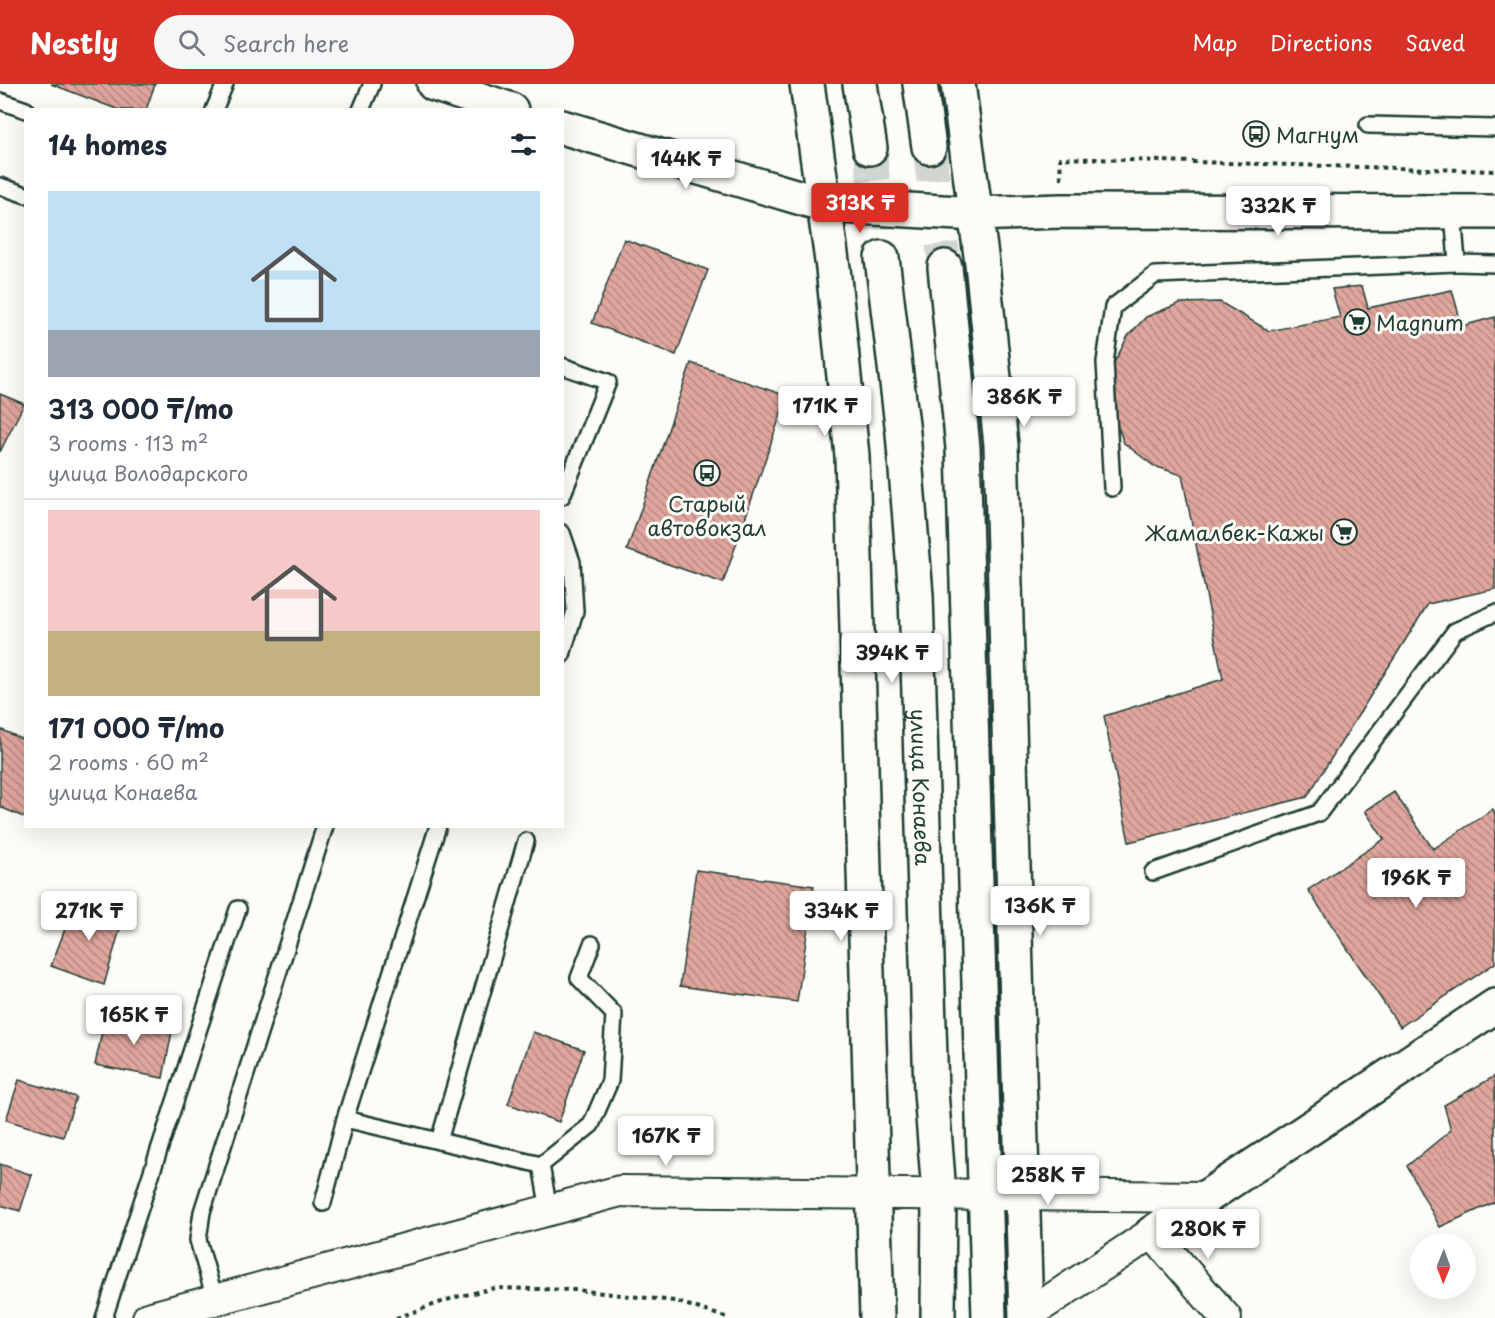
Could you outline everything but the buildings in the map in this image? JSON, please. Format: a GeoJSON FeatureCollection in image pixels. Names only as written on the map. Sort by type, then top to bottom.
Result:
{"type":"FeatureCollection","features":[{"type":"Feature","properties":{"kind":"main road"},"geometry":{"type":"LineString","coordinates":[[434,84],[505,108]]}},
{"type":"Feature","properties":{"kind":"main road"},"geometry":{"type":"LineString","coordinates":[[807,84],[825,205],[852,456],[877,1318]]}},
{"type":"Feature","properties":{"kind":"main road"},"geometry":{"type":"LineString","coordinates":[[860,84],[870,148]]}},
{"type":"Feature","properties":{"kind":"main road"},"geometry":{"type":"LineString","coordinates":[[920,84],[929,147]]}},
{"type":"Feature","properties":{"kind":"main road"},"geometry":{"type":"LineString","coordinates":[[958,84],[1001,445],[1026,1317]]}},
{"type":"Feature","properties":{"kind":"main road"},"geometry":{"type":"LineString","coordinates":[[564,128],[825,205],[975,214],[1061,211],[1495,212]]}},
{"type":"Feature","properties":{"kind":"main road","name":"улица Конаева"},"geometry":{"type":"LineString","coordinates":[[882,258],[903,433],[916,595],[931,1092],[939,1193],[938,1318]]}},
{"type":"Feature","properties":{"kind":"main road"},"geometry":{"type":"LineString","coordinates":[[945,267],[963,448],[989,1318]]}},
{"type":"Feature","properties":{"kind":"main road"},"geometry":{"type":"LineString","coordinates":[[1152,1233],[1495,1006]]}},
{"type":"Feature","properties":{"kind":"street"},"geometry":{"type":"LineString","coordinates":[[148,1318],[620,1191],[1022,1193],[1207,1197]]}},
{"type":"Feature","properties":{"kind":"street"},"geometry":{"type":"LineString","coordinates":[[1026,1317],[1152,1233],[1226,1318]]}},
{"type":"Feature","properties":{"kind":"lane"},"geometry":{"type":"LineString","coordinates":[[215,108],[225,84]]}},
{"type":"Feature","properties":{"kind":"lane"},"geometry":{"type":"LineString","coordinates":[[362,108],[372,84]]}},
{"type":"Feature","properties":{"kind":"lane"},"geometry":{"type":"LineString","coordinates":[[0,101],[24,109]]}},
{"type":"Feature","properties":{"kind":"lane"},"geometry":{"type":"LineString","coordinates":[[1368,125],[1495,128]]}},
{"type":"Feature","properties":{"kind":"lane"},"geometry":{"type":"LineString","coordinates":[[0,186],[24,194]]}},
{"type":"Feature","properties":{"kind":"lane"},"geometry":{"type":"LineString","coordinates":[[1453,211],[1456,263]]}},
{"type":"Feature","properties":{"kind":"lane"},"geometry":{"type":"LineString","coordinates":[[1112,488],[1104,362],[1113,307],[1155,275],[1456,263],[1495,264]]}},
{"type":"Feature","properties":{"kind":"lane"},"geometry":{"type":"LineString","coordinates":[[564,367],[608,382],[564,491]]}},
{"type":"Feature","properties":{"kind":"lane"},"geometry":{"type":"LineString","coordinates":[[564,539],[572,562],[576,611],[564,649]]}},
{"type":"Feature","properties":{"kind":"lane"},"geometry":{"type":"LineString","coordinates":[[1153,872],[1319,813],[1455,631],[1495,613]]}},
{"type":"Feature","properties":{"kind":"lane"},"geometry":{"type":"LineString","coordinates":[[215,1299],[198,1240],[202,1212],[324,828]]}},
{"type":"Feature","properties":{"kind":"lane"},"geometry":{"type":"LineString","coordinates":[[323,1203],[345,1119],[437,828]]}},
{"type":"Feature","properties":{"kind":"lane"},"geometry":{"type":"LineString","coordinates":[[439,1141],[526,840]]}},
{"type":"Feature","properties":{"kind":"lane"},"geometry":{"type":"LineString","coordinates":[[104,1318],[238,909]]}},
{"type":"Feature","properties":{"kind":"lane"},"geometry":{"type":"LineString","coordinates":[[541,1165],[591,1125],[610,1081],[614,1014],[579,978],[592,944]]}},
{"type":"Feature","properties":{"kind":"lane"},"geometry":{"type":"LineString","coordinates":[[345,1119],[541,1165]]}},
{"type":"Feature","properties":{"kind":"lane"},"geometry":{"type":"LineString","coordinates":[[541,1165],[549,1210]]}},
{"type":"Feature","properties":{"kind":"path"},"geometry":{"type":"LineString","coordinates":[[1061,211],[1060,158],[1495,171]]}},
{"type":"Feature","properties":{"kind":"path"},"geometry":{"type":"LineString","coordinates":[[396,1318],[456,1297],[495,1288],[576,1290],[675,1301],[728,1318]]}},
{"type":"Feature","properties":{"kind":"tunnel"},"geometry":{"type":"LineString","coordinates":[[929,147],[945,267]]}},
{"type":"Feature","properties":{"kind":"tunnel"},"geometry":{"type":"LineString","coordinates":[[870,148],[882,258]]}},
{"type":"Feature","properties":{"kind":"place","name":"Магнум"},"geometry":{"type":"Point","coordinates":[1256,134]}},
{"type":"Feature","properties":{"kind":"place","name":"Magnum"},"geometry":{"type":"Point","coordinates":[1357,322]}},
{"type":"Feature","properties":{"kind":"place","name":"Старый автовокзал"},"geometry":{"type":"Point","coordinates":[707,473]}},
{"type":"Feature","properties":{"kind":"place","name":"Жамалбек-Кажы"},"geometry":{"type":"Point","coordinates":[1344,532]}}]}
